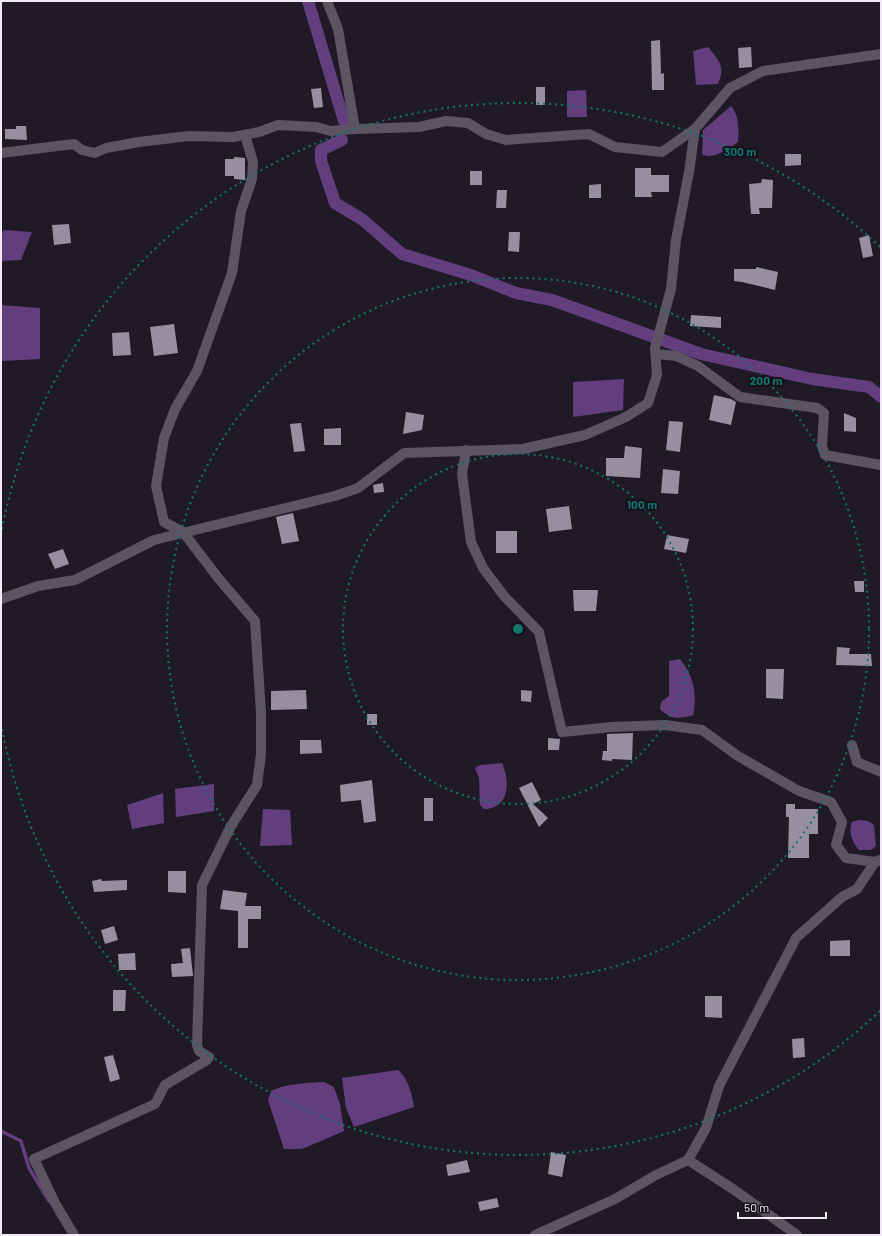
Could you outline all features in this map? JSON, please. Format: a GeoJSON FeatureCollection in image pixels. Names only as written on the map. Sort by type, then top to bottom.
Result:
{"type":"FeatureCollection","features":[{"type":"Feature","properties":{"kind":"street"},"geometry":{"type":"LineString","coordinates":[[327,1],[338,29],[355,129]]}},
{"type":"Feature","properties":{"kind":"street"},"geometry":{"type":"LineString","coordinates":[[1,153],[74,144],[82,150],[95,153],[106,148],[139,142],[189,136],[215,137],[245,135],[278,125],[316,127],[331,131],[419,127],[446,121],[468,123],[486,134],[506,140],[589,134],[615,147],[662,152],[694,129],[730,88],[763,71],[881,54]]}},
{"type":"Feature","properties":{"kind":"street"},"geometry":{"type":"LineString","coordinates":[[1,599],[38,586],[75,580],[154,540],[335,496],[358,488],[404,453],[523,449],[585,435],[626,417],[648,403],[657,375],[657,354],[655,348],[671,289],[676,240],[689,172],[694,129]]}},
{"type":"Feature","properties":{"kind":"street"},"geometry":{"type":"LineString","coordinates":[[74,1235],[55,1203],[34,1159],[155,1104],[165,1085],[207,1060],[209,1057],[199,1052],[196,1045],[202,885],[231,826],[257,784],[261,754],[261,712],[255,621],[219,579],[183,532],[164,522],[156,486],[164,438],[175,409],[197,371],[232,274],[241,210],[252,180],[253,162],[245,135]]}},
{"type":"Feature","properties":{"kind":"street"},"geometry":{"type":"LineString","coordinates":[[657,354],[676,356],[698,366],[740,397],[817,408],[824,413],[822,446],[825,455],[881,465]]}},
{"type":"Feature","properties":{"kind":"street"},"geometry":{"type":"LineString","coordinates":[[466,450],[462,474],[471,542],[483,568],[504,596],[539,632],[562,732],[612,727],[665,725],[702,730],[738,756],[800,791],[831,802],[842,822],[836,844],[846,858],[878,861]]}},
{"type":"Feature","properties":{"kind":"street"},"geometry":{"type":"LineString","coordinates":[[852,745],[857,762],[881,772]]}},
{"type":"Feature","properties":{"kind":"street"},"geometry":{"type":"LineString","coordinates":[[535,1235],[615,1199],[656,1175],[688,1160],[706,1128],[719,1086],[796,938],[842,897],[857,889],[878,861]]}},
{"type":"Feature","properties":{"kind":"street"},"geometry":{"type":"LineString","coordinates":[[688,1160],[734,1189],[797,1235]]}},
{"type":"Feature","properties":{"kind":"shaded area"},"geometry":{"type":"Polygon","coordinates":[[[708,47],[720,64],[720,78],[718,84],[696,85],[693,51],[708,47]]]}},
{"type":"Feature","properties":{"kind":"shaded area"},"geometry":{"type":"Polygon","coordinates":[[[586,90],[587,117],[567,117],[567,91],[586,90]]]}},
{"type":"Feature","properties":{"kind":"shaded area"},"geometry":{"type":"Polygon","coordinates":[[[731,106],[736,113],[737,118],[738,142],[716,155],[706,156],[702,154],[703,130],[731,106]]]}},
{"type":"Feature","properties":{"kind":"shaded area"},"geometry":{"type":"Polygon","coordinates":[[[3,230],[32,232],[21,260],[1,261],[1,239],[3,230]]]}},
{"type":"Feature","properties":{"kind":"shaded area"},"geometry":{"type":"Polygon","coordinates":[[[1,305],[40,308],[40,359],[2,361],[1,305]]]}},
{"type":"Feature","properties":{"kind":"shaded area"},"geometry":{"type":"Polygon","coordinates":[[[624,379],[623,410],[573,417],[573,382],[624,379]]]}},
{"type":"Feature","properties":{"kind":"shaded area"},"geometry":{"type":"Polygon","coordinates":[[[680,659],[691,678],[695,693],[695,700],[693,715],[675,718],[664,713],[660,709],[661,702],[669,696],[669,661],[680,659]]]}},
{"type":"Feature","properties":{"kind":"shaded area"},"geometry":{"type":"Polygon","coordinates":[[[502,763],[505,770],[507,785],[506,793],[499,804],[493,808],[484,809],[480,805],[479,778],[475,768],[480,765],[502,763]]]}},
{"type":"Feature","properties":{"kind":"shaded area"},"geometry":{"type":"Polygon","coordinates":[[[214,784],[214,811],[176,817],[175,789],[214,784]]]}},
{"type":"Feature","properties":{"kind":"shaded area"},"geometry":{"type":"Polygon","coordinates":[[[163,793],[164,823],[132,829],[127,805],[163,793]]]}},
{"type":"Feature","properties":{"kind":"shaded area"},"geometry":{"type":"Polygon","coordinates":[[[263,809],[290,810],[292,845],[260,846],[263,809]]]}},
{"type":"Feature","properties":{"kind":"shaded area"},"geometry":{"type":"Polygon","coordinates":[[[859,820],[868,821],[874,825],[876,846],[871,850],[859,850],[854,844],[850,829],[852,822],[859,820]]]}},
{"type":"Feature","properties":{"kind":"shaded area"},"geometry":{"type":"Polygon","coordinates":[[[398,1070],[407,1082],[414,1107],[354,1127],[346,1108],[342,1078],[398,1070]]]}},
{"type":"Feature","properties":{"kind":"shaded area"},"geometry":{"type":"Polygon","coordinates":[[[324,1082],[334,1087],[340,1104],[344,1131],[302,1149],[284,1149],[268,1100],[271,1091],[290,1085],[324,1082]]]}},
{"type":"Feature","properties":{"kind":"building"},"geometry":{"type":"Polygon","coordinates":[[[660,40],[661,74],[664,73],[664,90],[652,90],[651,41],[660,40]]]}},
{"type":"Feature","properties":{"kind":"building"},"geometry":{"type":"Polygon","coordinates":[[[751,47],[752,67],[739,68],[738,48],[751,47]]]}},
{"type":"Feature","properties":{"kind":"building"},"geometry":{"type":"Polygon","coordinates":[[[536,87],[545,87],[545,105],[536,105],[536,87]]]}},
{"type":"Feature","properties":{"kind":"building"},"geometry":{"type":"Polygon","coordinates":[[[321,88],[323,107],[314,108],[311,89],[321,88]]]}},
{"type":"Feature","properties":{"kind":"building"},"geometry":{"type":"Polygon","coordinates":[[[16,126],[26,126],[27,140],[5,139],[5,129],[16,129],[16,126]]]}},
{"type":"Feature","properties":{"kind":"building"},"geometry":{"type":"Polygon","coordinates":[[[785,154],[801,154],[801,165],[785,166],[785,154]]]}},
{"type":"Feature","properties":{"kind":"building"},"geometry":{"type":"Polygon","coordinates":[[[234,157],[245,158],[245,180],[234,179],[234,176],[225,176],[225,159],[234,159],[234,157]]]}},
{"type":"Feature","properties":{"kind":"building"},"geometry":{"type":"Polygon","coordinates":[[[635,168],[651,168],[651,175],[669,175],[669,192],[651,192],[652,197],[635,197],[635,168]]]}},
{"type":"Feature","properties":{"kind":"building"},"geometry":{"type":"Polygon","coordinates":[[[470,171],[482,171],[482,185],[470,185],[470,171]]]}},
{"type":"Feature","properties":{"kind":"building"},"geometry":{"type":"Polygon","coordinates":[[[762,179],[773,180],[772,208],[759,208],[760,214],[751,214],[749,184],[761,183],[762,179]]]}},
{"type":"Feature","properties":{"kind":"building"},"geometry":{"type":"Polygon","coordinates":[[[601,184],[601,198],[589,198],[589,185],[601,184]]]}},
{"type":"Feature","properties":{"kind":"building"},"geometry":{"type":"Polygon","coordinates":[[[497,190],[507,190],[506,208],[496,208],[497,190]]]}},
{"type":"Feature","properties":{"kind":"building"},"geometry":{"type":"Polygon","coordinates":[[[69,224],[71,243],[54,245],[52,225],[69,224]]]}},
{"type":"Feature","properties":{"kind":"building"},"geometry":{"type":"Polygon","coordinates":[[[509,232],[520,232],[519,252],[508,251],[509,232]]]}},
{"type":"Feature","properties":{"kind":"building"},"geometry":{"type":"Polygon","coordinates":[[[869,235],[873,256],[863,258],[859,238],[869,235]]]}},
{"type":"Feature","properties":{"kind":"building"},"geometry":{"type":"Polygon","coordinates":[[[756,267],[778,272],[775,290],[734,281],[734,269],[756,269],[756,267]]]}},
{"type":"Feature","properties":{"kind":"building"},"geometry":{"type":"Polygon","coordinates":[[[691,315],[721,317],[721,328],[690,326],[691,315]]]}},
{"type":"Feature","properties":{"kind":"building"},"geometry":{"type":"Polygon","coordinates":[[[174,324],[178,353],[154,356],[150,327],[174,324]]]}},
{"type":"Feature","properties":{"kind":"building"},"geometry":{"type":"Polygon","coordinates":[[[129,332],[131,355],[113,356],[112,333],[129,332]]]}},
{"type":"Feature","properties":{"kind":"building"},"geometry":{"type":"Polygon","coordinates":[[[714,395],[731,399],[736,402],[731,425],[709,420],[714,395]]]}},
{"type":"Feature","properties":{"kind":"building"},"geometry":{"type":"Polygon","coordinates":[[[406,412],[424,415],[422,430],[403,434],[406,412]]]}},
{"type":"Feature","properties":{"kind":"building"},"geometry":{"type":"Polygon","coordinates":[[[844,413],[856,418],[856,432],[844,431],[844,413]]]}},
{"type":"Feature","properties":{"kind":"building"},"geometry":{"type":"Polygon","coordinates":[[[669,421],[683,422],[680,452],[666,450],[669,421]]]}},
{"type":"Feature","properties":{"kind":"building"},"geometry":{"type":"Polygon","coordinates":[[[301,423],[305,451],[294,452],[290,424],[301,423]]]}},
{"type":"Feature","properties":{"kind":"building"},"geometry":{"type":"Polygon","coordinates":[[[341,428],[341,445],[324,445],[324,429],[341,428]]]}},
{"type":"Feature","properties":{"kind":"building"},"geometry":{"type":"Polygon","coordinates":[[[625,446],[642,448],[640,478],[606,476],[606,458],[624,458],[625,446]]]}},
{"type":"Feature","properties":{"kind":"building"},"geometry":{"type":"Polygon","coordinates":[[[663,469],[680,471],[678,494],[661,493],[663,469]]]}},
{"type":"Feature","properties":{"kind":"building"},"geometry":{"type":"Polygon","coordinates":[[[383,483],[384,492],[374,493],[373,485],[383,483]]]}},
{"type":"Feature","properties":{"kind":"building"},"geometry":{"type":"Polygon","coordinates":[[[569,506],[572,529],[549,532],[546,509],[569,506]]]}},
{"type":"Feature","properties":{"kind":"building"},"geometry":{"type":"Polygon","coordinates":[[[293,513],[299,541],[282,544],[276,517],[293,513]]]}},
{"type":"Feature","properties":{"kind":"building"},"geometry":{"type":"Polygon","coordinates":[[[496,531],[517,531],[517,553],[496,553],[496,531]]]}},
{"type":"Feature","properties":{"kind":"building"},"geometry":{"type":"Polygon","coordinates":[[[667,535],[689,539],[686,553],[664,549],[667,535]]]}},
{"type":"Feature","properties":{"kind":"building"},"geometry":{"type":"Polygon","coordinates":[[[63,549],[69,564],[55,569],[48,554],[63,549]]]}},
{"type":"Feature","properties":{"kind":"building"},"geometry":{"type":"Polygon","coordinates":[[[854,581],[864,581],[864,592],[855,592],[854,581]]]}},
{"type":"Feature","properties":{"kind":"building"},"geometry":{"type":"Polygon","coordinates":[[[573,590],[598,590],[596,611],[574,611],[573,590]]]}},
{"type":"Feature","properties":{"kind":"building"},"geometry":{"type":"Polygon","coordinates":[[[837,647],[850,648],[849,654],[871,654],[872,666],[836,665],[837,647]]]}},
{"type":"Feature","properties":{"kind":"building"},"geometry":{"type":"Polygon","coordinates":[[[766,669],[784,669],[783,699],[766,698],[766,669]]]}},
{"type":"Feature","properties":{"kind":"building"},"geometry":{"type":"Polygon","coordinates":[[[306,690],[307,709],[271,710],[271,691],[306,690]]]}},
{"type":"Feature","properties":{"kind":"building"},"geometry":{"type":"Polygon","coordinates":[[[521,690],[532,691],[531,702],[521,701],[521,690]]]}},
{"type":"Feature","properties":{"kind":"building"},"geometry":{"type":"Polygon","coordinates":[[[367,714],[377,714],[377,725],[367,725],[367,714]]]}},
{"type":"Feature","properties":{"kind":"building"},"geometry":{"type":"Polygon","coordinates":[[[633,733],[632,760],[602,760],[603,751],[607,751],[607,734],[633,733]]]}},
{"type":"Feature","properties":{"kind":"building"},"geometry":{"type":"Polygon","coordinates":[[[548,738],[560,739],[559,750],[548,750],[548,738]]]}},
{"type":"Feature","properties":{"kind":"building"},"geometry":{"type":"Polygon","coordinates":[[[300,740],[321,740],[322,753],[300,754],[300,740]]]}},
{"type":"Feature","properties":{"kind":"building"},"geometry":{"type":"Polygon","coordinates":[[[372,780],[376,821],[364,823],[361,800],[341,802],[340,785],[372,780]]]}},
{"type":"Feature","properties":{"kind":"building"},"geometry":{"type":"Polygon","coordinates":[[[532,782],[541,800],[533,804],[548,818],[539,827],[519,788],[532,782]]]}},
{"type":"Feature","properties":{"kind":"building"},"geometry":{"type":"Polygon","coordinates":[[[424,798],[433,798],[433,821],[424,821],[424,798]]]}},
{"type":"Feature","properties":{"kind":"building"},"geometry":{"type":"Polygon","coordinates":[[[786,804],[795,804],[795,809],[818,809],[818,834],[809,834],[809,858],[788,858],[789,817],[786,817],[786,804]]]}},
{"type":"Feature","properties":{"kind":"building"},"geometry":{"type":"Polygon","coordinates":[[[168,871],[186,871],[186,893],[168,892],[168,871]]]}},
{"type":"Feature","properties":{"kind":"building"},"geometry":{"type":"Polygon","coordinates":[[[101,879],[102,881],[127,880],[127,890],[94,892],[92,881],[101,879]]]}},
{"type":"Feature","properties":{"kind":"building"},"geometry":{"type":"Polygon","coordinates":[[[223,890],[247,893],[245,906],[261,906],[261,919],[248,919],[248,948],[238,948],[238,911],[220,909],[223,890]]]}},
{"type":"Feature","properties":{"kind":"building"},"geometry":{"type":"Polygon","coordinates":[[[114,926],[118,940],[105,944],[101,930],[114,926]]]}},
{"type":"Feature","properties":{"kind":"building"},"geometry":{"type":"Polygon","coordinates":[[[850,940],[850,956],[830,956],[830,941],[850,940]]]}},
{"type":"Feature","properties":{"kind":"building"},"geometry":{"type":"Polygon","coordinates":[[[190,948],[193,976],[172,977],[171,964],[183,963],[181,949],[190,948]]]}},
{"type":"Feature","properties":{"kind":"building"},"geometry":{"type":"Polygon","coordinates":[[[135,953],[136,970],[119,970],[118,954],[135,953]]]}},
{"type":"Feature","properties":{"kind":"building"},"geometry":{"type":"Polygon","coordinates":[[[113,990],[126,990],[125,1011],[113,1011],[113,990]]]}},
{"type":"Feature","properties":{"kind":"building"},"geometry":{"type":"Polygon","coordinates":[[[705,996],[722,996],[722,1018],[705,1017],[705,996]]]}},
{"type":"Feature","properties":{"kind":"building"},"geometry":{"type":"Polygon","coordinates":[[[804,1038],[805,1057],[793,1058],[792,1039],[804,1038]]]}},
{"type":"Feature","properties":{"kind":"building"},"geometry":{"type":"Polygon","coordinates":[[[113,1055],[120,1079],[110,1082],[104,1057],[113,1055]]]}},
{"type":"Feature","properties":{"kind":"building"},"geometry":{"type":"Polygon","coordinates":[[[551,1152],[566,1155],[562,1177],[548,1174],[551,1152]]]}},
{"type":"Feature","properties":{"kind":"building"},"geometry":{"type":"Polygon","coordinates":[[[467,1160],[470,1172],[448,1176],[446,1165],[467,1160]]]}},
{"type":"Feature","properties":{"kind":"building"},"geometry":{"type":"Polygon","coordinates":[[[497,1198],[499,1207],[480,1211],[478,1202],[497,1198]]]}},
{"type":"Feature","properties":{"kind":"waterway"},"geometry":{"type":"LineString","coordinates":[[308,1],[344,121]]}},
{"type":"Feature","properties":{"kind":"waterway"},"geometry":{"type":"LineString","coordinates":[[342,140],[321,150],[321,161],[335,203],[363,220],[402,254],[471,275],[516,293],[552,300],[701,354],[812,379],[869,387],[881,397]]}},
{"type":"Feature","properties":{"kind":"waterway"},"geometry":{"type":"LineString","coordinates":[[1,1131],[21,1141],[29,1168],[49,1201]]}}]}
